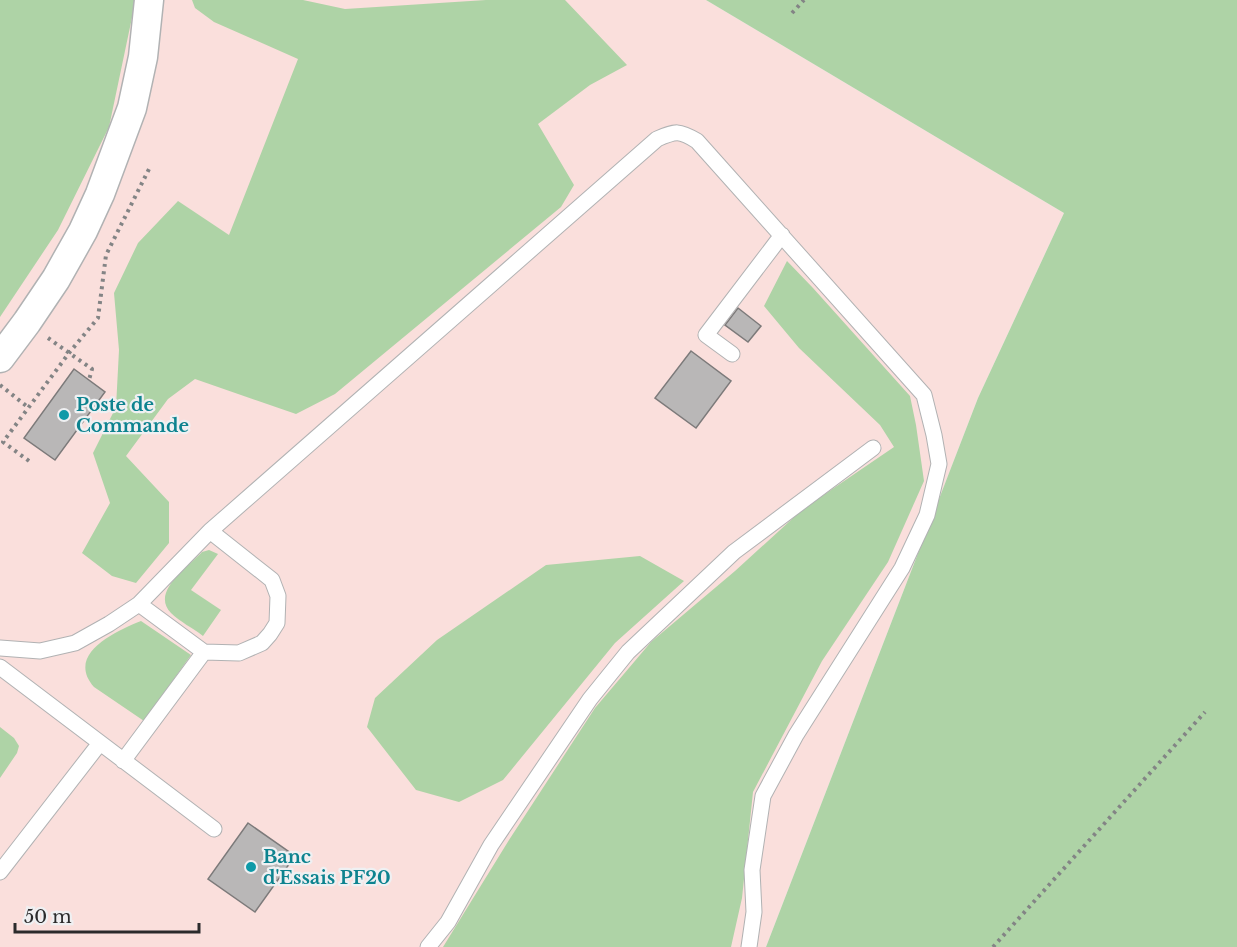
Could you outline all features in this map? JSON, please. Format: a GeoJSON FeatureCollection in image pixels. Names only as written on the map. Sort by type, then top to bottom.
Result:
{"type":"FeatureCollection","features":[{"type":"Feature","properties":{"kind":"street"},"geometry":{"type":"LineString","coordinates":[[0,358],[56,279],[83,231],[100,194],[132,108],[143,57],[149,0]]}},
{"type":"Feature","properties":{"kind":"lane"},"geometry":{"type":"LineString","coordinates":[[0,648],[40,651],[75,643],[139,604],[210,531],[657,139],[673,132],[685,134],[697,141],[924,394],[939,464],[927,515],[902,568],[796,735],[764,796],[752,870],[754,912],[749,947]]}},
{"type":"Feature","properties":{"kind":"lane"},"geometry":{"type":"LineString","coordinates":[[732,354],[706,335],[782,235]]}},
{"type":"Feature","properties":{"kind":"lane"},"geometry":{"type":"LineString","coordinates":[[428,947],[448,922],[491,844],[590,699],[628,652],[734,552],[873,448]]}},
{"type":"Feature","properties":{"kind":"lane"},"geometry":{"type":"LineString","coordinates":[[139,604],[204,652],[239,653],[262,643],[277,623],[278,596],[272,580],[210,531]]}},
{"type":"Feature","properties":{"kind":"lane"},"geometry":{"type":"LineString","coordinates":[[123,761],[204,652]]}},
{"type":"Feature","properties":{"kind":"lane"},"geometry":{"type":"LineString","coordinates":[[0,667],[214,829]]}},
{"type":"Feature","properties":{"kind":"lane"},"geometry":{"type":"LineString","coordinates":[[0,872],[100,743]]}},
{"type":"Feature","properties":{"kind":"path"},"geometry":{"type":"LineString","coordinates":[[792,14],[804,0]]}},
{"type":"Feature","properties":{"kind":"path"},"geometry":{"type":"LineString","coordinates":[[29,461],[3,442],[98,318],[106,255],[149,169]]}},
{"type":"Feature","properties":{"kind":"path"},"geometry":{"type":"LineString","coordinates":[[27,322],[92,369],[88,380]]}},
{"type":"Feature","properties":{"kind":"path"},"geometry":{"type":"LineString","coordinates":[[0,385],[29,408]]}},
{"type":"Feature","properties":{"kind":"path"},"geometry":{"type":"LineString","coordinates":[[993,947],[1205,712]]}},
{"type":"Feature","properties":{"kind":"shaded area"},"geometry":{"type":"Polygon","coordinates":[[[0,0],[706,0],[1064,213],[978,398],[766,947],[0,947],[0,0]]]}},
{"type":"Feature","properties":{"kind":"green space"},"geometry":{"type":"Polygon","coordinates":[[[0,0],[134,0],[134,8],[109,127],[58,230],[0,317],[0,0]]]}},
{"type":"Feature","properties":{"kind":"green space"},"geometry":{"type":"Polygon","coordinates":[[[192,0],[303,0],[345,9],[486,0],[565,0],[627,65],[590,85],[538,124],[574,185],[561,207],[335,394],[296,414],[195,379],[168,399],[126,456],[169,502],[169,543],[136,583],[112,576],[82,553],[110,503],[93,453],[116,407],[119,350],[114,293],[138,243],[178,201],[229,235],[298,59],[214,22],[195,8],[192,0]]]}},
{"type":"Feature","properties":{"kind":"green space"},"geometry":{"type":"Polygon","coordinates":[[[706,0],[1237,0],[1237,947],[766,947],[978,398],[1064,213],[706,0]]]}},
{"type":"Feature","properties":{"kind":"green space"},"geometry":{"type":"Polygon","coordinates":[[[787,261],[910,396],[924,481],[888,562],[822,661],[753,792],[742,898],[731,947],[443,947],[595,708],[651,642],[735,571],[803,509],[894,447],[880,425],[799,348],[764,306],[787,261]]]}},
{"type":"Feature","properties":{"kind":"green space"},"geometry":{"type":"Polygon","coordinates":[[[209,550],[218,554],[191,590],[221,610],[203,636],[171,613],[166,605],[165,597],[168,588],[181,572],[202,552],[209,550]]]}},
{"type":"Feature","properties":{"kind":"green space"},"geometry":{"type":"Polygon","coordinates":[[[640,556],[684,581],[615,643],[503,780],[459,802],[416,790],[367,727],[375,698],[437,640],[546,565],[640,556]]]}},
{"type":"Feature","properties":{"kind":"green space"},"geometry":{"type":"Polygon","coordinates":[[[141,621],[191,655],[144,721],[94,687],[87,675],[86,664],[97,645],[141,621]]]}},
{"type":"Feature","properties":{"kind":"green space"},"geometry":{"type":"Polygon","coordinates":[[[0,727],[14,738],[19,746],[17,753],[0,778],[0,727]]]}},
{"type":"Feature","properties":{"kind":"building"},"geometry":{"type":"Polygon","coordinates":[[[738,308],[761,326],[748,342],[725,325],[738,308]]]}},
{"type":"Feature","properties":{"kind":"building"},"geometry":{"type":"Polygon","coordinates":[[[691,351],[731,381],[696,428],[655,398],[691,351]]]}},
{"type":"Feature","properties":{"kind":"building","name":"Poste de Commande"},"geometry":{"type":"Polygon","coordinates":[[[74,369],[105,392],[55,460],[24,438],[74,369]]]}},
{"type":"Feature","properties":{"kind":"building","name":"Banc d'Essais PF20"},"geometry":{"type":"Polygon","coordinates":[[[248,823],[295,856],[255,912],[208,879],[248,823]]]}},
{"type":"Feature","properties":{"kind":"place","name":"Poste de Commande"},"geometry":{"type":"Point","coordinates":[64,415]}},
{"type":"Feature","properties":{"kind":"place","name":"Banc d'Essais PF20"},"geometry":{"type":"Point","coordinates":[251,867]}}]}
